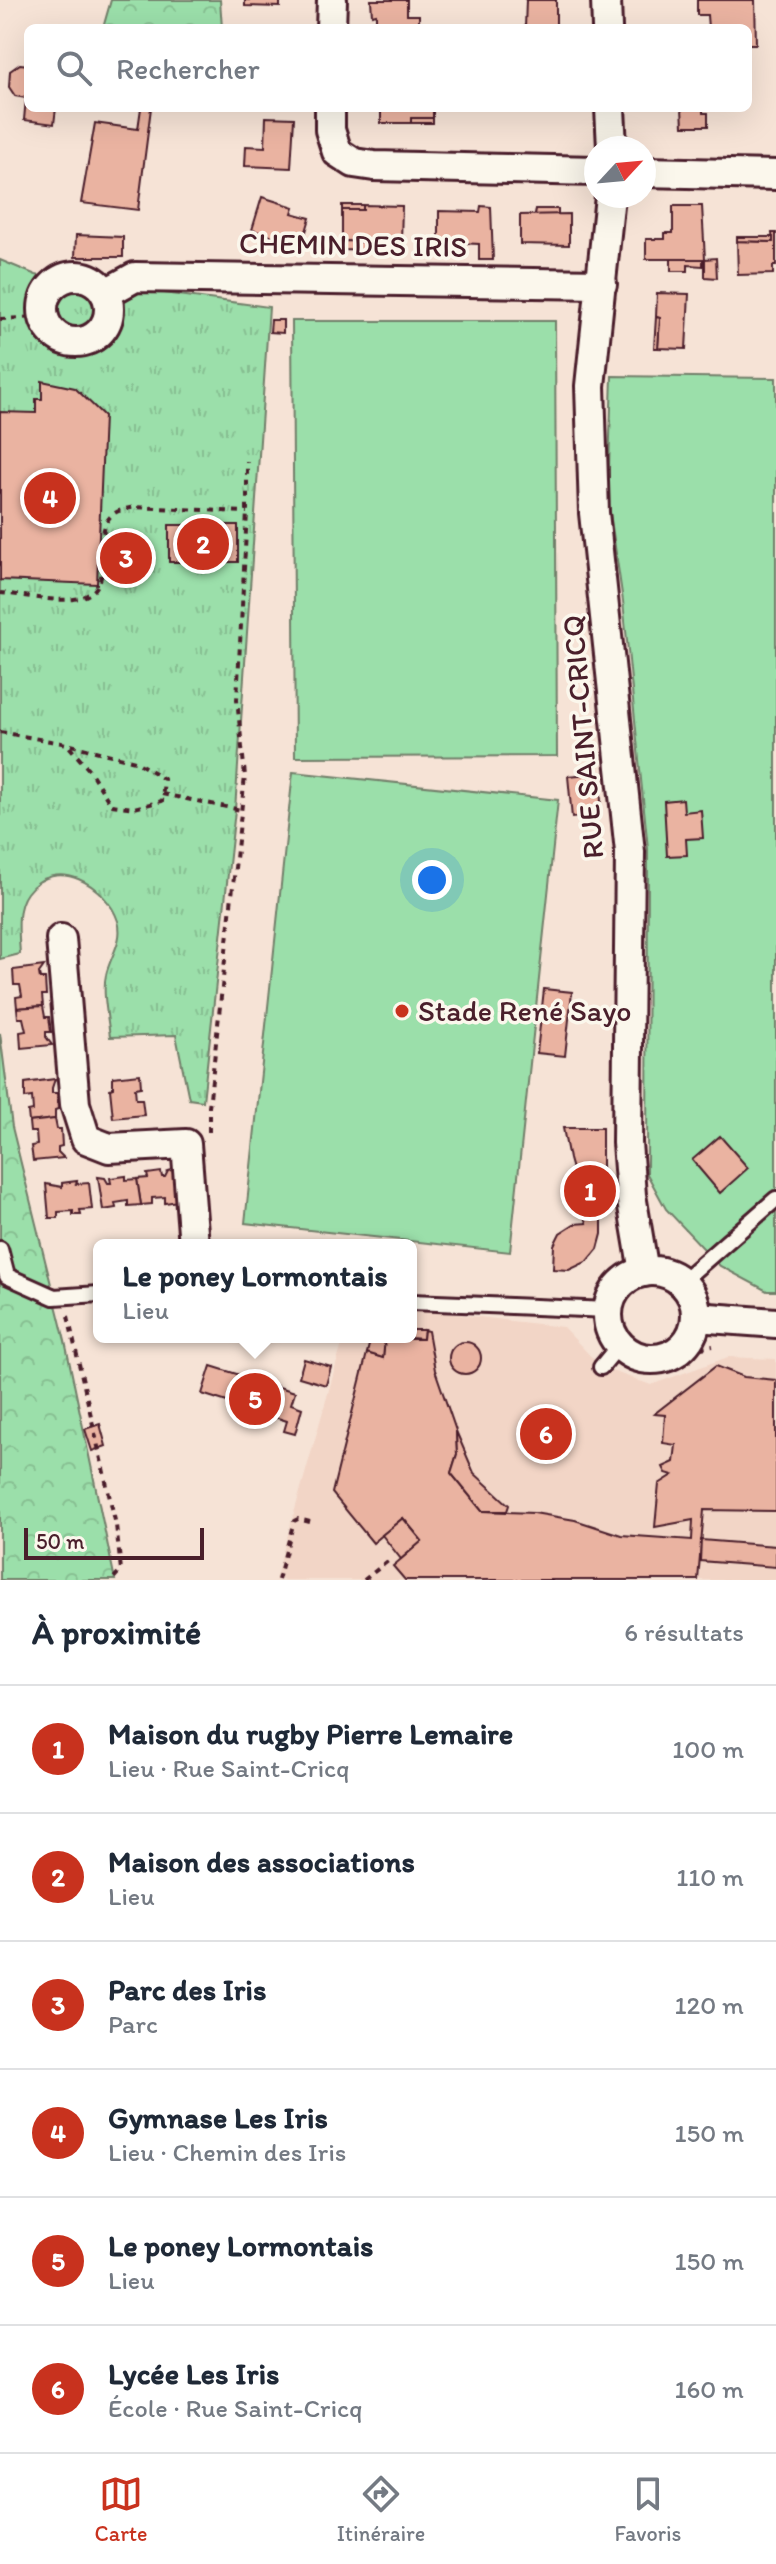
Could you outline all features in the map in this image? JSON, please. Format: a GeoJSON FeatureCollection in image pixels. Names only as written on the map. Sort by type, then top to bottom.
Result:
{"type":"FeatureCollection","features":[{"type":"Feature","properties":{"kind":"street"},"geometry":{"type":"LineString","coordinates":[[331,24],[332,0]]}},
{"type":"Feature","properties":{"kind":"street"},"geometry":{"type":"LineString","coordinates":[[606,0],[607,24]]}},
{"type":"Feature","properties":{"kind":"street"},"geometry":{"type":"LineString","coordinates":[[330,112],[330,130],[337,152],[354,163],[584,171]]}},
{"type":"Feature","properties":{"kind":"street"},"geometry":{"type":"LineString","coordinates":[[610,112],[611,136]]}},
{"type":"Feature","properties":{"kind":"street"},"geometry":{"type":"LineString","coordinates":[[656,172],[776,175]]}},
{"type":"Feature","properties":{"kind":"street","name":"RUE SAINT-CRICQ"},"geometry":{"type":"LineString","coordinates":[[609,208],[590,386],[594,513],[630,852],[627,1143],[631,1195],[644,1272]]}},
{"type":"Feature","properties":{"kind":"street"},"geometry":{"type":"LineString","coordinates":[[63,276],[88,276],[106,293],[108,319],[95,337],[74,343],[54,335],[42,317],[45,292],[63,276]]}},
{"type":"Feature","properties":{"kind":"street","name":"CHEMIN DES IRIS"},"geometry":{"type":"LineString","coordinates":[[106,293],[135,277],[602,284]]}},
{"type":"Feature","properties":{"kind":"street"},"geometry":{"type":"LineString","coordinates":[[61,939],[75,1104],[86,1139],[109,1148],[186,1144],[194,1239]]}},
{"type":"Feature","properties":{"kind":"street"},"geometry":{"type":"LineString","coordinates":[[658,1271],[681,1282],[690,1292],[696,1317],[686,1343],[665,1357],[640,1357],[620,1344],[609,1322],[609,1310],[612,1296],[620,1285],[631,1276],[658,1271]]}},
{"type":"Feature","properties":{"kind":"street"},"geometry":{"type":"LineString","coordinates":[[696,1317],[776,1323]]}},
{"type":"Feature","properties":{"kind":"lane"},"geometry":{"type":"LineString","coordinates":[[681,1282],[776,1199]]}},
{"type":"Feature","properties":{"kind":"lane"},"geometry":{"type":"LineString","coordinates":[[0,1249],[7,1276],[54,1297],[93,1294]]}},
{"type":"Feature","properties":{"kind":"lane"},"geometry":{"type":"LineString","coordinates":[[417,1302],[609,1310]]}},
{"type":"Feature","properties":{"kind":"lane"},"geometry":{"type":"LineString","coordinates":[[601,1367],[620,1344]]}},
{"type":"Feature","properties":{"kind":"path"},"geometry":{"type":"LineString","coordinates":[[0,319],[42,317]]}},
{"type":"Feature","properties":{"kind":"path"},"geometry":{"type":"LineString","coordinates":[[210,1138],[209,1107],[245,776],[237,700],[247,461]]}},
{"type":"Feature","properties":{"kind":"path"},"geometry":{"type":"LineString","coordinates":[[0,593],[62,599],[78,598],[89,593],[98,585],[102,575],[108,518],[119,511],[134,507],[247,512]]}},
{"type":"Feature","properties":{"kind":"path"},"geometry":{"type":"LineString","coordinates":[[0,732],[67,744],[135,761],[164,779],[162,801],[134,808],[111,805],[90,771],[67,744]]}},
{"type":"Feature","properties":{"kind":"path"},"geometry":{"type":"LineString","coordinates":[[162,794],[241,810]]}},
{"type":"Feature","properties":{"kind":"path"},"geometry":{"type":"LineString","coordinates":[[67,1296],[67,1315],[116,1525],[121,1570],[112,1580]]}},
{"type":"Feature","properties":{"kind":"path"},"geometry":{"type":"LineString","coordinates":[[278,1580],[294,1521],[310,1522]]}},
{"type":"Feature","properties":{"kind":"path"},"geometry":{"type":"LineString","coordinates":[[364,1580],[388,1561]]}},
{"type":"Feature","properties":{"kind":"shaded area"},"geometry":{"type":"Polygon","coordinates":[[[417,1310],[563,1327],[601,1367],[651,1385],[728,1357],[776,1359],[776,1580],[275,1580],[342,1343],[417,1343],[417,1310]]]}},
{"type":"Feature","properties":{"kind":"green space"},"geometry":{"type":"Polygon","coordinates":[[[111,0],[220,0],[222,24],[104,24],[111,0]]]}},
{"type":"Feature","properties":{"kind":"green space"},"geometry":{"type":"Polygon","coordinates":[[[0,260],[51,278],[269,307],[235,810],[203,1101],[189,1099],[176,1035],[110,1037],[105,982],[118,942],[119,928],[112,908],[92,886],[65,876],[52,876],[39,882],[23,899],[19,922],[20,954],[0,959],[0,260]]]}},
{"type":"Feature","properties":{"kind":"green space"},"geometry":{"type":"Polygon","coordinates":[[[292,321],[555,321],[557,756],[295,757],[292,321]]]}},
{"type":"Feature","properties":{"kind":"green space"},"geometry":{"type":"Polygon","coordinates":[[[612,376],[776,378],[776,1291],[767,1291],[720,1266],[666,1209],[647,1174],[648,849],[623,601],[608,499],[612,376]]]}},
{"type":"Feature","properties":{"kind":"green space","name":"Stade René Sayo"},"geometry":{"type":"Polygon","coordinates":[[[293,772],[558,800],[510,1252],[417,1242],[417,1239],[245,1223],[293,772]]]}},
{"type":"Feature","properties":{"kind":"green space"},"geometry":{"type":"Polygon","coordinates":[[[0,1033],[12,1127],[65,1341],[115,1580],[0,1580],[0,1033]]]}},
{"type":"Feature","properties":{"kind":"building"},"geometry":{"type":"Polygon","coordinates":[[[245,0],[280,0],[280,7],[245,6],[245,0]]]}},
{"type":"Feature","properties":{"kind":"building"},"geometry":{"type":"Polygon","coordinates":[[[371,0],[407,0],[407,15],[419,15],[419,24],[376,24],[376,14],[372,15],[371,0]]]}},
{"type":"Feature","properties":{"kind":"building"},"geometry":{"type":"Polygon","coordinates":[[[526,0],[556,0],[556,24],[525,24],[526,0]]]}},
{"type":"Feature","properties":{"kind":"building"},"geometry":{"type":"Polygon","coordinates":[[[697,0],[755,0],[756,44],[752,44],[752,24],[708,24],[707,15],[697,15],[697,0]]]}},
{"type":"Feature","properties":{"kind":"building"},"geometry":{"type":"Polygon","coordinates":[[[24,64],[24,98],[15,96],[9,87],[10,71],[24,64]]]}},
{"type":"Feature","properties":{"kind":"building"},"geometry":{"type":"Polygon","coordinates":[[[25,112],[56,112],[54,124],[24,120],[25,112]]]}},
{"type":"Feature","properties":{"kind":"building"},"geometry":{"type":"Polygon","coordinates":[[[140,112],[150,112],[138,210],[81,203],[95,123],[138,129],[140,112]]]}},
{"type":"Feature","properties":{"kind":"building"},"geometry":{"type":"Polygon","coordinates":[[[381,112],[433,112],[433,118],[411,118],[411,123],[381,123],[381,112]]]}},
{"type":"Feature","properties":{"kind":"building"},"geometry":{"type":"Polygon","coordinates":[[[682,112],[708,113],[708,126],[683,126],[682,112]]]}},
{"type":"Feature","properties":{"kind":"building"},"geometry":{"type":"Polygon","coordinates":[[[266,117],[294,118],[291,168],[245,166],[246,146],[265,147],[266,117]]]}},
{"type":"Feature","properties":{"kind":"building"},"geometry":{"type":"Polygon","coordinates":[[[411,118],[433,118],[433,123],[411,123],[411,118]]]}},
{"type":"Feature","properties":{"kind":"building"},"geometry":{"type":"Polygon","coordinates":[[[262,197],[294,207],[292,213],[310,218],[302,245],[252,230],[262,197]]]}},
{"type":"Feature","properties":{"kind":"building"},"geometry":{"type":"Polygon","coordinates":[[[342,205],[363,205],[363,210],[342,210],[342,205]]]}},
{"type":"Feature","properties":{"kind":"building"},"geometry":{"type":"Polygon","coordinates":[[[363,205],[402,206],[401,243],[342,241],[342,210],[363,210],[363,205]]]}},
{"type":"Feature","properties":{"kind":"building"},"geometry":{"type":"Polygon","coordinates":[[[481,206],[491,207],[493,260],[479,260],[479,244],[439,242],[439,211],[480,212],[481,206]]]}},
{"type":"Feature","properties":{"kind":"building"},"geometry":{"type":"Polygon","coordinates":[[[673,206],[702,206],[705,259],[646,259],[646,239],[665,239],[665,233],[673,233],[673,206]]]}},
{"type":"Feature","properties":{"kind":"building"},"geometry":{"type":"Polygon","coordinates":[[[536,209],[558,209],[558,215],[535,215],[536,209]]]}},
{"type":"Feature","properties":{"kind":"building"},"geometry":{"type":"Polygon","coordinates":[[[569,214],[569,245],[520,244],[520,215],[569,214]]]}},
{"type":"Feature","properties":{"kind":"building"},"geometry":{"type":"Polygon","coordinates":[[[772,233],[776,233],[776,266],[773,266],[773,274],[738,275],[737,241],[773,242],[772,233]]]}},
{"type":"Feature","properties":{"kind":"building"},"geometry":{"type":"Polygon","coordinates":[[[76,235],[123,237],[123,257],[75,257],[76,235]]]}},
{"type":"Feature","properties":{"kind":"building"},"geometry":{"type":"Polygon","coordinates":[[[737,237],[773,237],[773,242],[737,241],[737,237]]]}},
{"type":"Feature","properties":{"kind":"building"},"geometry":{"type":"Polygon","coordinates":[[[344,241],[366,242],[366,251],[344,250],[344,241]]]}},
{"type":"Feature","properties":{"kind":"building"},"geometry":{"type":"Polygon","coordinates":[[[716,258],[717,278],[705,277],[705,259],[716,258]]]}},
{"type":"Feature","properties":{"kind":"building"},"geometry":{"type":"Polygon","coordinates":[[[671,259],[703,259],[703,266],[688,265],[688,271],[671,271],[671,259]]]}},
{"type":"Feature","properties":{"kind":"building"},"geometry":{"type":"Polygon","coordinates":[[[657,293],[689,294],[686,349],[658,348],[660,318],[656,317],[657,293]]]}},
{"type":"Feature","properties":{"kind":"building"},"geometry":{"type":"Polygon","coordinates":[[[656,317],[660,318],[658,348],[654,348],[656,317]]]}},
{"type":"Feature","properties":{"kind":"building"},"geometry":{"type":"Polygon","coordinates":[[[271,320],[283,320],[283,333],[270,332],[271,320]]]}},
{"type":"Feature","properties":{"kind":"building"},"geometry":{"type":"Polygon","coordinates":[[[42,381],[75,388],[104,416],[97,584],[0,580],[0,412],[36,413],[36,399],[42,399],[42,381]]]}},
{"type":"Feature","properties":{"kind":"building"},"geometry":{"type":"Polygon","coordinates":[[[169,525],[238,525],[238,562],[169,562],[169,525]]]}},
{"type":"Feature","properties":{"kind":"building"},"geometry":{"type":"Polygon","coordinates":[[[599,773],[601,801],[588,816],[572,818],[568,776],[599,773]]]}},
{"type":"Feature","properties":{"kind":"building"},"geometry":{"type":"Polygon","coordinates":[[[683,799],[684,812],[701,810],[703,838],[686,839],[687,855],[667,856],[664,801],[683,799]]]}},
{"type":"Feature","properties":{"kind":"building"},"geometry":{"type":"Polygon","coordinates":[[[44,966],[39,973],[40,979],[45,979],[43,1006],[17,1008],[16,997],[22,996],[20,985],[14,985],[13,970],[44,966]]]}},
{"type":"Feature","properties":{"kind":"building"},"geometry":{"type":"Polygon","coordinates":[[[544,989],[572,992],[565,1056],[537,1053],[544,989]]]}},
{"type":"Feature","properties":{"kind":"building"},"geometry":{"type":"Polygon","coordinates":[[[43,1006],[45,1017],[49,1017],[51,1032],[46,1032],[46,1037],[52,1045],[21,1048],[20,1032],[26,1031],[23,1018],[18,1018],[17,1008],[43,1006]]]}},
{"type":"Feature","properties":{"kind":"building"},"geometry":{"type":"Polygon","coordinates":[[[140,1074],[141,1087],[135,1088],[136,1099],[142,1099],[144,1115],[113,1118],[110,1089],[113,1088],[113,1077],[140,1074]]]}},
{"type":"Feature","properties":{"kind":"building"},"geometry":{"type":"Polygon","coordinates":[[[55,1079],[52,1093],[57,1093],[58,1109],[55,1110],[55,1119],[29,1122],[28,1112],[33,1111],[32,1097],[25,1098],[25,1083],[55,1079]]]}},
{"type":"Feature","properties":{"kind":"building"},"geometry":{"type":"Polygon","coordinates":[[[55,1119],[57,1129],[61,1129],[62,1146],[58,1147],[58,1152],[64,1158],[33,1161],[31,1146],[37,1145],[36,1132],[30,1132],[29,1122],[55,1119]]]}},
{"type":"Feature","properties":{"kind":"building"},"geometry":{"type":"Polygon","coordinates":[[[563,1128],[602,1128],[602,1234],[598,1249],[588,1261],[569,1270],[553,1269],[554,1245],[560,1233],[574,1224],[587,1223],[563,1128]]]}},
{"type":"Feature","properties":{"kind":"building"},"geometry":{"type":"Polygon","coordinates":[[[720,1136],[748,1168],[720,1193],[692,1160],[720,1136]]]}},
{"type":"Feature","properties":{"kind":"building"},"geometry":{"type":"Polygon","coordinates":[[[175,1169],[178,1201],[165,1203],[165,1197],[152,1198],[152,1204],[141,1205],[137,1179],[161,1172],[165,1177],[168,1171],[175,1169]]]}},
{"type":"Feature","properties":{"kind":"building"},"geometry":{"type":"Polygon","coordinates":[[[126,1176],[126,1180],[137,1179],[141,1205],[128,1206],[128,1201],[115,1203],[116,1208],[103,1210],[98,1177],[111,1183],[110,1178],[126,1176]]]}},
{"type":"Feature","properties":{"kind":"building"},"geometry":{"type":"Polygon","coordinates":[[[77,1181],[76,1184],[89,1183],[92,1209],[80,1210],[81,1215],[73,1215],[73,1211],[58,1212],[58,1218],[49,1218],[46,1184],[62,1187],[62,1183],[77,1181]]]}},
{"type":"Feature","properties":{"kind":"building"},"geometry":{"type":"Polygon","coordinates":[[[417,1330],[424,1330],[423,1339],[417,1339],[417,1330]]]}},
{"type":"Feature","properties":{"kind":"building"},"geometry":{"type":"Polygon","coordinates":[[[424,1330],[428,1331],[435,1370],[456,1431],[457,1454],[451,1473],[482,1511],[534,1513],[575,1520],[621,1535],[692,1540],[693,1520],[655,1527],[659,1484],[673,1475],[666,1473],[663,1467],[674,1462],[676,1445],[663,1443],[665,1415],[654,1414],[716,1366],[744,1377],[776,1380],[776,1511],[704,1510],[698,1580],[405,1580],[393,1566],[422,1541],[403,1518],[373,1543],[332,1493],[367,1353],[383,1358],[385,1343],[417,1343],[417,1339],[423,1339],[424,1330]]]}},
{"type":"Feature","properties":{"kind":"building"},"geometry":{"type":"Polygon","coordinates":[[[465,1342],[476,1347],[481,1358],[476,1369],[465,1374],[454,1369],[449,1358],[454,1347],[465,1342]]]}},
{"type":"Feature","properties":{"kind":"building"},"geometry":{"type":"Polygon","coordinates":[[[370,1343],[385,1343],[383,1358],[367,1353],[370,1343]]]}},
{"type":"Feature","properties":{"kind":"building"},"geometry":{"type":"Polygon","coordinates":[[[304,1359],[331,1367],[326,1385],[299,1377],[304,1359]]]}},
{"type":"Feature","properties":{"kind":"building"},"geometry":{"type":"Polygon","coordinates":[[[211,1366],[295,1392],[291,1404],[302,1408],[295,1434],[284,1431],[287,1421],[202,1394],[211,1366]]]}},
{"type":"Feature","properties":{"kind":"building"},"geometry":{"type":"Polygon","coordinates":[[[100,1424],[106,1446],[92,1451],[85,1429],[100,1424]]]}},
{"type":"Feature","properties":{"kind":"building"},"geometry":{"type":"Polygon","coordinates":[[[456,1431],[474,1473],[509,1505],[507,1511],[482,1511],[451,1473],[457,1454],[456,1431]]]}},
{"type":"Feature","properties":{"kind":"building"},"geometry":{"type":"Polygon","coordinates":[[[403,1518],[422,1541],[401,1559],[382,1535],[403,1518]]]}},
{"type":"Feature","properties":{"kind":"building"},"geometry":{"type":"Polygon","coordinates":[[[701,1540],[776,1546],[776,1567],[700,1561],[701,1540]]]}},
{"type":"Feature","properties":{"kind":"place","name":"Gymnase Les Iris"},"geometry":{"type":"Point","coordinates":[50,498]}},
{"type":"Feature","properties":{"kind":"place","name":"Maison des associations"},"geometry":{"type":"Point","coordinates":[203,544]}},
{"type":"Feature","properties":{"kind":"place","name":"Parc des Iris"},"geometry":{"type":"Point","coordinates":[126,558]}},
{"type":"Feature","properties":{"kind":"place","name":"Stade René Sayo"},"geometry":{"type":"Point","coordinates":[402,1011]}},
{"type":"Feature","properties":{"kind":"place","name":"Maison du rugby Pierre Lemaire"},"geometry":{"type":"Point","coordinates":[590,1191]}},
{"type":"Feature","properties":{"kind":"place","name":"Le poney Lormontais"},"geometry":{"type":"Point","coordinates":[255,1399]}},
{"type":"Feature","properties":{"kind":"place","name":"Lycée Les Iris"},"geometry":{"type":"Point","coordinates":[546,1434]}}]}
